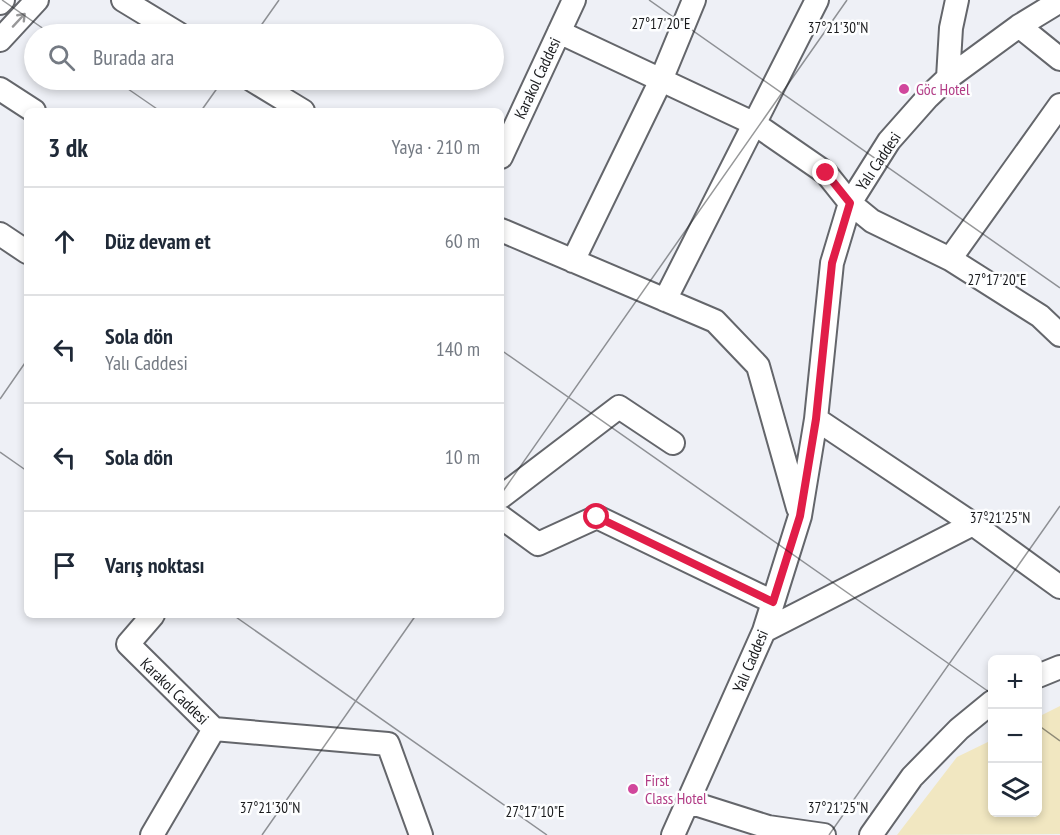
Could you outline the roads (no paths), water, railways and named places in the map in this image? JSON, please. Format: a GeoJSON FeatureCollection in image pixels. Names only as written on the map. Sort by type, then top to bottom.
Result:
{"type":"FeatureCollection","features":[{"type":"Feature","properties":{"kind":"street"},"geometry":{"type":"LineString","coordinates":[[0,40],[37,0]]}},
{"type":"Feature","properties":{"kind":"street"},"geometry":{"type":"LineString","coordinates":[[123,0],[163,24]]}},
{"type":"Feature","properties":{"kind":"street","name":"Karakol Caddesi"},"geometry":{"type":"LineString","coordinates":[[504,151],[574,0]]}},
{"type":"Feature","properties":{"kind":"street"},"geometry":{"type":"LineString","coordinates":[[573,261],[661,80],[694,0]]}},
{"type":"Feature","properties":{"kind":"street"},"geometry":{"type":"LineString","coordinates":[[665,300],[816,0]]}},
{"type":"Feature","properties":{"kind":"street"},"geometry":{"type":"LineString","coordinates":[[948,78],[951,28],[957,0]]}},
{"type":"Feature","properties":{"kind":"street","name":"Yalı Caddesi"},"geometry":{"type":"LineString","coordinates":[[673,835],[764,631],[800,516],[816,419],[832,263],[850,203],[889,141],[928,97],[948,78],[1019,26],[1060,1]]}},
{"type":"Feature","properties":{"kind":"street"},"geometry":{"type":"LineString","coordinates":[[1019,26],[1060,59]]}},
{"type":"Feature","properties":{"kind":"street"},"geometry":{"type":"LineString","coordinates":[[559,32],[754,124],[826,173],[850,203],[872,221],[950,259],[1040,316],[1060,335]]}},
{"type":"Feature","properties":{"kind":"street"},"geometry":{"type":"LineString","coordinates":[[0,89],[29,108]]}},
{"type":"Feature","properties":{"kind":"street"},"geometry":{"type":"LineString","coordinates":[[268,90],[298,108]]}},
{"type":"Feature","properties":{"kind":"street"},"geometry":{"type":"LineString","coordinates":[[950,259],[1060,105]]}},
{"type":"Feature","properties":{"kind":"street"},"geometry":{"type":"LineString","coordinates":[[504,231],[715,321],[758,366],[800,516]]}},
{"type":"Feature","properties":{"kind":"street"},"geometry":{"type":"LineString","coordinates":[[0,234],[24,250]]}},
{"type":"Feature","properties":{"kind":"street"},"geometry":{"type":"LineString","coordinates":[[504,495],[620,407],[673,443]]}},
{"type":"Feature","properties":{"kind":"street"},"geometry":{"type":"LineString","coordinates":[[816,419],[973,524],[1060,587]]}},
{"type":"Feature","properties":{"kind":"street"},"geometry":{"type":"LineString","coordinates":[[504,519],[538,544],[597,517],[773,602]]}},
{"type":"Feature","properties":{"kind":"street"},"geometry":{"type":"LineString","coordinates":[[764,631],[973,524]]}},
{"type":"Feature","properties":{"kind":"street","name":"Karakol Caddesi"},"geometry":{"type":"LineString","coordinates":[[150,618],[128,644],[214,729],[152,835]]}},
{"type":"Feature","properties":{"kind":"street"},"geometry":{"type":"LineString","coordinates":[[1042,674],[1060,667]]}},
{"type":"Feature","properties":{"kind":"street"},"geometry":{"type":"LineString","coordinates":[[871,835],[912,777],[959,729],[988,706]]}},
{"type":"Feature","properties":{"kind":"street"},"geometry":{"type":"LineString","coordinates":[[214,729],[388,744],[421,835]]}},
{"type":"Feature","properties":{"kind":"street"},"geometry":{"type":"LineString","coordinates":[[689,802],[768,827],[824,835]]}},
{"type":"Feature","properties":{"kind":"place","name":"Göc Hotel"},"geometry":{"type":"Point","coordinates":[904,89]}},
{"type":"Feature","properties":{"kind":"place","name":"First Class Hotel"},"geometry":{"type":"Point","coordinates":[633,789]}}]}
